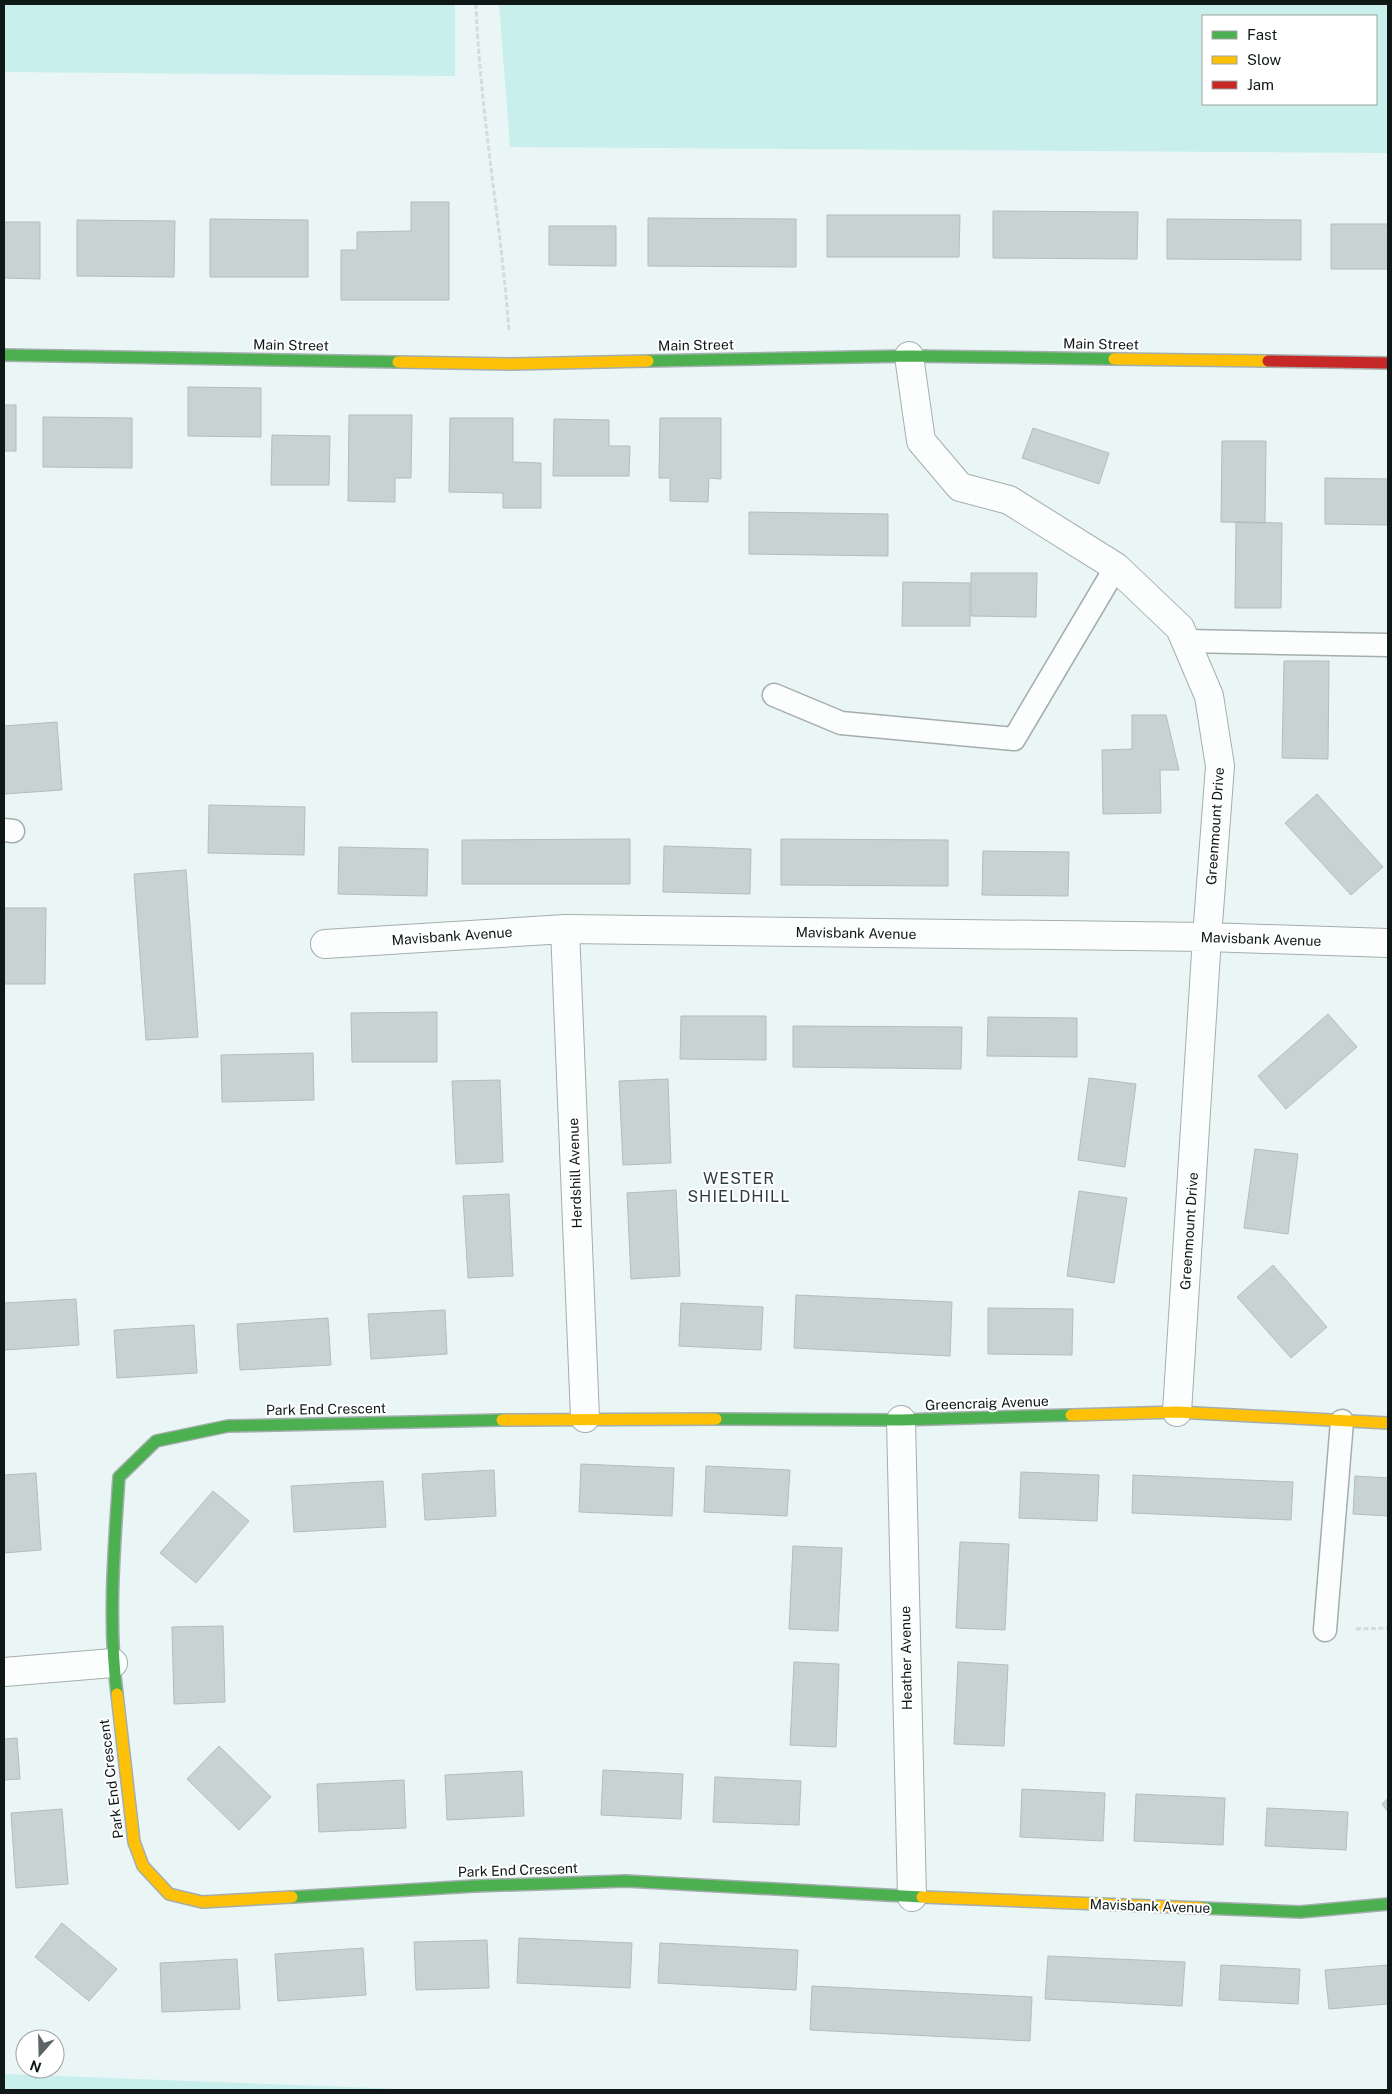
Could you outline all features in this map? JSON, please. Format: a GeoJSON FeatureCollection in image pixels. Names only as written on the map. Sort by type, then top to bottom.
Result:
{"type":"FeatureCollection","features":[{"type":"Feature","properties":{"kind":"street","name":"Main Street"},"geometry":{"type":"LineString","coordinates":[[4,355],[511,364],[909,356],[1388,363]]}},
{"type":"Feature","properties":{"kind":"street","name":"Greenmount Drive"},"geometry":{"type":"LineString","coordinates":[[909,356],[921,441],[960,487],[1009,500],[1116,567],[1180,628],[1209,696],[1220,766],[1207,937],[1177,1412]]}},
{"type":"Feature","properties":{"kind":"street","name":"Mavisbank Avenue"},"geometry":{"type":"LineString","coordinates":[[325,944],[565,929],[1207,937],[1388,942]]}},
{"type":"Feature","properties":{"kind":"street","name":"Herdshill Avenue"},"geometry":{"type":"LineString","coordinates":[[565,929],[585,1418]]}},
{"type":"Feature","properties":{"kind":"street","name":"Greencraig Avenue"},"geometry":{"type":"LineString","coordinates":[[585,1418],[901,1420],[1177,1412],[1388,1423]]}},
{"type":"Feature","properties":{"kind":"street","name":"Park End Crescent"},"geometry":{"type":"LineString","coordinates":[[585,1418],[228,1426],[156,1441],[119,1477],[114,1545],[113,1663],[134,1842],[143,1866],[169,1894],[202,1902],[475,1886],[626,1881],[912,1897]]}},
{"type":"Feature","properties":{"kind":"street","name":"Heather Avenue"},"geometry":{"type":"LineString","coordinates":[[901,1420],[912,1897]]}},
{"type":"Feature","properties":{"kind":"street"},"geometry":{"type":"LineString","coordinates":[[4,1672],[113,1663]]}},
{"type":"Feature","properties":{"kind":"street","name":"Mavisbank Avenue"},"geometry":{"type":"LineString","coordinates":[[912,1897],[1300,1912],[1388,1904]]}},
{"type":"Feature","properties":{"kind":"lane"},"geometry":{"type":"LineString","coordinates":[[774,695],[841,723],[1014,738],[1116,567]]}},
{"type":"Feature","properties":{"kind":"lane"},"geometry":{"type":"LineString","coordinates":[[1186,641],[1388,645]]}},
{"type":"Feature","properties":{"kind":"lane"},"geometry":{"type":"LineString","coordinates":[[1325,1630],[1342,1421]]}},
{"type":"Feature","properties":{"kind":"path"},"geometry":{"type":"LineString","coordinates":[[476,4],[478,54],[505,276],[511,364]]}},
{"type":"Feature","properties":{"kind":"shaded area"},"geometry":{"type":"Polygon","coordinates":[[[4,4],[455,4],[455,76],[4,72],[4,4]]]}},
{"type":"Feature","properties":{"kind":"shaded area"},"geometry":{"type":"Polygon","coordinates":[[[499,4],[1388,4],[1388,153],[510,147],[499,4]]]}},
{"type":"Feature","properties":{"kind":"shaded area"},"geometry":{"type":"Polygon","coordinates":[[[4,2074],[15,2074],[15,2079],[65,2079],[65,2076],[427,2090],[4,2090],[4,2074]]]}},
{"type":"Feature","properties":{"kind":"building"},"geometry":{"type":"Polygon","coordinates":[[[411,202],[449,202],[449,300],[341,300],[341,250],[357,250],[357,232],[411,231],[411,202]]]}},
{"type":"Feature","properties":{"kind":"building"},"geometry":{"type":"Polygon","coordinates":[[[993,211],[1138,212],[1137,259],[993,258],[993,211]]]}},
{"type":"Feature","properties":{"kind":"building"},"geometry":{"type":"Polygon","coordinates":[[[827,215],[960,215],[959,257],[827,257],[827,215]]]}},
{"type":"Feature","properties":{"kind":"building"},"geometry":{"type":"Polygon","coordinates":[[[648,218],[796,219],[796,267],[648,266],[648,218]]]}},
{"type":"Feature","properties":{"kind":"building"},"geometry":{"type":"Polygon","coordinates":[[[210,219],[308,220],[308,277],[210,277],[210,219]]]}},
{"type":"Feature","properties":{"kind":"building"},"geometry":{"type":"Polygon","coordinates":[[[1167,219],[1301,220],[1301,260],[1167,259],[1167,219]]]}},
{"type":"Feature","properties":{"kind":"building"},"geometry":{"type":"Polygon","coordinates":[[[77,220],[175,221],[174,277],[77,276],[77,220]]]}},
{"type":"Feature","properties":{"kind":"building"},"geometry":{"type":"Polygon","coordinates":[[[4,222],[40,222],[40,279],[4,278],[4,222]]]}},
{"type":"Feature","properties":{"kind":"building"},"geometry":{"type":"Polygon","coordinates":[[[1331,224],[1388,224],[1388,269],[1331,269],[1331,224]]]}},
{"type":"Feature","properties":{"kind":"building"},"geometry":{"type":"Polygon","coordinates":[[[549,226],[616,226],[616,266],[549,265],[549,226]]]}},
{"type":"Feature","properties":{"kind":"building"},"geometry":{"type":"Polygon","coordinates":[[[188,387],[261,388],[261,437],[188,436],[188,387]]]}},
{"type":"Feature","properties":{"kind":"building"},"geometry":{"type":"Polygon","coordinates":[[[4,405],[16,405],[16,451],[4,451],[4,405]]]}},
{"type":"Feature","properties":{"kind":"building"},"geometry":{"type":"Polygon","coordinates":[[[349,415],[412,415],[411,478],[395,478],[395,502],[348,501],[349,415]]]}},
{"type":"Feature","properties":{"kind":"building"},"geometry":{"type":"Polygon","coordinates":[[[43,417],[132,418],[132,468],[43,467],[43,417]]]}},
{"type":"Feature","properties":{"kind":"building"},"geometry":{"type":"Polygon","coordinates":[[[450,418],[513,418],[513,462],[541,463],[541,508],[503,508],[503,493],[449,492],[450,418]]]}},
{"type":"Feature","properties":{"kind":"building"},"geometry":{"type":"Polygon","coordinates":[[[660,418],[721,418],[721,479],[709,478],[708,502],[670,501],[670,478],[659,478],[660,418]]]}},
{"type":"Feature","properties":{"kind":"building"},"geometry":{"type":"Polygon","coordinates":[[[554,419],[609,420],[609,446],[630,446],[629,476],[553,476],[554,419]]]}},
{"type":"Feature","properties":{"kind":"building"},"geometry":{"type":"Polygon","coordinates":[[[1033,428],[1109,453],[1099,484],[1022,458],[1033,428]]]}},
{"type":"Feature","properties":{"kind":"building"},"geometry":{"type":"Polygon","coordinates":[[[272,435],[330,436],[329,485],[271,485],[272,435]]]}},
{"type":"Feature","properties":{"kind":"building"},"geometry":{"type":"Polygon","coordinates":[[[1222,441],[1266,441],[1265,523],[1221,522],[1222,441]]]}},
{"type":"Feature","properties":{"kind":"building"},"geometry":{"type":"Polygon","coordinates":[[[1325,478],[1388,479],[1388,525],[1325,524],[1325,478]]]}},
{"type":"Feature","properties":{"kind":"building"},"geometry":{"type":"Polygon","coordinates":[[[749,512],[888,514],[888,556],[749,554],[749,512]]]}},
{"type":"Feature","properties":{"kind":"building"},"geometry":{"type":"Polygon","coordinates":[[[1236,522],[1282,523],[1281,608],[1235,608],[1236,522]]]}},
{"type":"Feature","properties":{"kind":"building"},"geometry":{"type":"Polygon","coordinates":[[[971,573],[1037,573],[1036,617],[971,616],[971,573]]]}},
{"type":"Feature","properties":{"kind":"building"},"geometry":{"type":"Polygon","coordinates":[[[903,582],[970,583],[970,626],[902,626],[903,582]]]}},
{"type":"Feature","properties":{"kind":"building"},"geometry":{"type":"Polygon","coordinates":[[[1284,661],[1329,661],[1328,759],[1282,758],[1284,661]]]}},
{"type":"Feature","properties":{"kind":"building"},"geometry":{"type":"Polygon","coordinates":[[[1132,715],[1166,715],[1179,770],[1160,770],[1161,813],[1103,814],[1102,750],[1132,749],[1132,715]]]}},
{"type":"Feature","properties":{"kind":"building"},"geometry":{"type":"Polygon","coordinates":[[[57,722],[62,790],[4,794],[4,726],[57,722]]]}},
{"type":"Feature","properties":{"kind":"building"},"geometry":{"type":"Polygon","coordinates":[[[1317,794],[1383,867],[1351,895],[1285,823],[1317,794]]]}},
{"type":"Feature","properties":{"kind":"building"},"geometry":{"type":"Polygon","coordinates":[[[209,805],[305,807],[304,855],[208,853],[209,805]]]}},
{"type":"Feature","properties":{"kind":"building"},"geometry":{"type":"Polygon","coordinates":[[[630,839],[630,884],[462,884],[462,840],[630,839]]]}},
{"type":"Feature","properties":{"kind":"building"},"geometry":{"type":"Polygon","coordinates":[[[781,839],[948,840],[948,886],[781,885],[781,839]]]}},
{"type":"Feature","properties":{"kind":"building"},"geometry":{"type":"Polygon","coordinates":[[[664,846],[751,849],[750,894],[663,892],[664,846]]]}},
{"type":"Feature","properties":{"kind":"building"},"geometry":{"type":"Polygon","coordinates":[[[339,847],[428,849],[427,896],[338,894],[339,847]]]}},
{"type":"Feature","properties":{"kind":"building"},"geometry":{"type":"Polygon","coordinates":[[[983,851],[1069,852],[1068,896],[982,895],[983,851]]]}},
{"type":"Feature","properties":{"kind":"building"},"geometry":{"type":"Polygon","coordinates":[[[186,870],[198,1037],[146,1040],[134,874],[186,870]]]}},
{"type":"Feature","properties":{"kind":"building"},"geometry":{"type":"Polygon","coordinates":[[[4,908],[46,908],[45,984],[4,984],[4,908]]]}},
{"type":"Feature","properties":{"kind":"building"},"geometry":{"type":"Polygon","coordinates":[[[437,1012],[437,1062],[352,1062],[351,1013],[437,1012]]]}},
{"type":"Feature","properties":{"kind":"building"},"geometry":{"type":"Polygon","coordinates":[[[1328,1014],[1357,1047],[1286,1109],[1258,1076],[1328,1014]]]}},
{"type":"Feature","properties":{"kind":"building"},"geometry":{"type":"Polygon","coordinates":[[[681,1016],[766,1016],[766,1060],[680,1059],[681,1016]]]}},
{"type":"Feature","properties":{"kind":"building"},"geometry":{"type":"Polygon","coordinates":[[[988,1017],[1077,1018],[1077,1057],[987,1056],[988,1017]]]}},
{"type":"Feature","properties":{"kind":"building"},"geometry":{"type":"Polygon","coordinates":[[[793,1026],[962,1027],[961,1069],[793,1067],[793,1026]]]}},
{"type":"Feature","properties":{"kind":"building"},"geometry":{"type":"Polygon","coordinates":[[[313,1053],[314,1100],[222,1102],[221,1055],[313,1053]]]}},
{"type":"Feature","properties":{"kind":"building"},"geometry":{"type":"Polygon","coordinates":[[[1089,1078],[1136,1084],[1125,1167],[1078,1160],[1089,1078]]]}},
{"type":"Feature","properties":{"kind":"building"},"geometry":{"type":"Polygon","coordinates":[[[668,1079],[671,1163],[623,1165],[619,1081],[668,1079]]]}},
{"type":"Feature","properties":{"kind":"building"},"geometry":{"type":"Polygon","coordinates":[[[500,1080],[503,1162],[456,1164],[452,1081],[500,1080]]]}},
{"type":"Feature","properties":{"kind":"building"},"geometry":{"type":"Polygon","coordinates":[[[1255,1149],[1298,1154],[1288,1234],[1244,1228],[1255,1149]]]}},
{"type":"Feature","properties":{"kind":"building"},"geometry":{"type":"Polygon","coordinates":[[[676,1190],[680,1276],[631,1279],[627,1193],[676,1190]]]}},
{"type":"Feature","properties":{"kind":"building"},"geometry":{"type":"Polygon","coordinates":[[[1079,1191],[1127,1198],[1114,1283],[1067,1276],[1079,1191]]]}},
{"type":"Feature","properties":{"kind":"building"},"geometry":{"type":"Polygon","coordinates":[[[509,1194],[513,1276],[468,1278],[463,1196],[509,1194]]]}},
{"type":"Feature","properties":{"kind":"building"},"geometry":{"type":"Polygon","coordinates":[[[1273,1265],[1327,1327],[1291,1358],[1237,1297],[1273,1265]]]}},
{"type":"Feature","properties":{"kind":"building"},"geometry":{"type":"Polygon","coordinates":[[[796,1295],[952,1302],[950,1356],[794,1348],[796,1295]]]}},
{"type":"Feature","properties":{"kind":"building"},"geometry":{"type":"Polygon","coordinates":[[[76,1299],[79,1345],[4,1350],[4,1303],[76,1299]]]}},
{"type":"Feature","properties":{"kind":"building"},"geometry":{"type":"Polygon","coordinates":[[[681,1303],[763,1307],[761,1350],[679,1346],[681,1303]]]}},
{"type":"Feature","properties":{"kind":"building"},"geometry":{"type":"Polygon","coordinates":[[[988,1308],[1073,1309],[1072,1355],[988,1354],[988,1308]]]}},
{"type":"Feature","properties":{"kind":"building"},"geometry":{"type":"Polygon","coordinates":[[[445,1310],[447,1354],[371,1359],[368,1314],[445,1310]]]}},
{"type":"Feature","properties":{"kind":"building"},"geometry":{"type":"Polygon","coordinates":[[[328,1318],[331,1365],[240,1370],[237,1324],[328,1318]]]}},
{"type":"Feature","properties":{"kind":"building"},"geometry":{"type":"Polygon","coordinates":[[[194,1325],[197,1373],[117,1378],[114,1330],[194,1325]]]}},
{"type":"Feature","properties":{"kind":"building"},"geometry":{"type":"Polygon","coordinates":[[[581,1464],[674,1468],[672,1516],[579,1512],[581,1464]]]}},
{"type":"Feature","properties":{"kind":"building"},"geometry":{"type":"Polygon","coordinates":[[[706,1466],[790,1470],[787,1516],[704,1512],[706,1466]]]}},
{"type":"Feature","properties":{"kind":"building"},"geometry":{"type":"Polygon","coordinates":[[[494,1470],[496,1516],[425,1520],[422,1474],[494,1470]]]}},
{"type":"Feature","properties":{"kind":"building"},"geometry":{"type":"Polygon","coordinates":[[[1021,1472],[1099,1475],[1097,1521],[1019,1518],[1021,1472]]]}},
{"type":"Feature","properties":{"kind":"building"},"geometry":{"type":"Polygon","coordinates":[[[36,1473],[41,1550],[4,1553],[4,1475],[36,1473]]]}},
{"type":"Feature","properties":{"kind":"building"},"geometry":{"type":"Polygon","coordinates":[[[1133,1475],[1293,1482],[1291,1520],[1132,1513],[1133,1475]]]}},
{"type":"Feature","properties":{"kind":"building"},"geometry":{"type":"Polygon","coordinates":[[[1355,1476],[1388,1478],[1388,1516],[1353,1514],[1355,1476]]]}},
{"type":"Feature","properties":{"kind":"building"},"geometry":{"type":"Polygon","coordinates":[[[383,1481],[386,1527],[294,1532],[291,1486],[383,1481]]]}},
{"type":"Feature","properties":{"kind":"building"},"geometry":{"type":"Polygon","coordinates":[[[213,1491],[249,1521],[196,1583],[160,1553],[213,1491]]]}},
{"type":"Feature","properties":{"kind":"building"},"geometry":{"type":"Polygon","coordinates":[[[960,1542],[1009,1544],[1005,1630],[956,1628],[960,1542]]]}},
{"type":"Feature","properties":{"kind":"building"},"geometry":{"type":"Polygon","coordinates":[[[793,1546],[842,1548],[838,1631],[789,1629],[793,1546]]]}},
{"type":"Feature","properties":{"kind":"building"},"geometry":{"type":"Polygon","coordinates":[[[223,1626],[225,1702],[174,1704],[172,1627],[223,1626]]]}},
{"type":"Feature","properties":{"kind":"building"},"geometry":{"type":"Polygon","coordinates":[[[794,1662],[839,1664],[836,1747],[790,1745],[794,1662]]]}},
{"type":"Feature","properties":{"kind":"building"},"geometry":{"type":"Polygon","coordinates":[[[958,1662],[1008,1665],[1004,1746],[954,1744],[958,1662]]]}},
{"type":"Feature","properties":{"kind":"building"},"geometry":{"type":"Polygon","coordinates":[[[17,1738],[20,1779],[4,1780],[4,1739],[17,1738]]]}},
{"type":"Feature","properties":{"kind":"building"},"geometry":{"type":"Polygon","coordinates":[[[219,1746],[271,1797],[239,1830],[187,1779],[219,1746]]]}},
{"type":"Feature","properties":{"kind":"building"},"geometry":{"type":"Polygon","coordinates":[[[603,1770],[683,1774],[681,1819],[601,1815],[603,1770]]]}},
{"type":"Feature","properties":{"kind":"building"},"geometry":{"type":"Polygon","coordinates":[[[522,1771],[524,1816],[447,1820],[445,1775],[522,1771]]]}},
{"type":"Feature","properties":{"kind":"building"},"geometry":{"type":"Polygon","coordinates":[[[715,1777],[801,1781],[799,1825],[713,1822],[715,1777]]]}},
{"type":"Feature","properties":{"kind":"building"},"geometry":{"type":"Polygon","coordinates":[[[404,1780],[406,1828],[319,1832],[317,1784],[404,1780]]]}},
{"type":"Feature","properties":{"kind":"building"},"geometry":{"type":"Polygon","coordinates":[[[1022,1789],[1105,1793],[1103,1841],[1020,1837],[1022,1789]]]}},
{"type":"Feature","properties":{"kind":"building"},"geometry":{"type":"Polygon","coordinates":[[[1136,1794],[1225,1798],[1223,1845],[1134,1841],[1136,1794]]]}},
{"type":"Feature","properties":{"kind":"building"},"geometry":{"type":"Polygon","coordinates":[[[1388,1798],[1388,1812],[1382,1804],[1388,1798]]]}},
{"type":"Feature","properties":{"kind":"building"},"geometry":{"type":"Polygon","coordinates":[[[1267,1808],[1348,1812],[1346,1850],[1265,1846],[1267,1808]]]}},
{"type":"Feature","properties":{"kind":"building"},"geometry":{"type":"Polygon","coordinates":[[[62,1809],[68,1884],[16,1888],[11,1813],[62,1809]]]}},
{"type":"Feature","properties":{"kind":"building"},"geometry":{"type":"Polygon","coordinates":[[[62,1923],[117,1969],[89,2001],[35,1957],[62,1923]]]}},
{"type":"Feature","properties":{"kind":"building"},"geometry":{"type":"Polygon","coordinates":[[[519,1938],[632,1943],[630,1988],[517,1983],[519,1938]]]}},
{"type":"Feature","properties":{"kind":"building"},"geometry":{"type":"Polygon","coordinates":[[[487,1940],[489,1988],[416,1990],[414,1942],[487,1940]]]}},
{"type":"Feature","properties":{"kind":"building"},"geometry":{"type":"Polygon","coordinates":[[[660,1943],[798,1950],[796,1990],[658,1983],[660,1943]]]}},
{"type":"Feature","properties":{"kind":"building"},"geometry":{"type":"Polygon","coordinates":[[[363,1948],[366,1995],[278,2001],[275,1954],[363,1948]]]}},
{"type":"Feature","properties":{"kind":"building"},"geometry":{"type":"Polygon","coordinates":[[[1048,1956],[1185,1962],[1182,2006],[1045,1999],[1048,1956]]]}},
{"type":"Feature","properties":{"kind":"building"},"geometry":{"type":"Polygon","coordinates":[[[237,1959],[240,2009],[162,2012],[160,1963],[237,1959]]]}},
{"type":"Feature","properties":{"kind":"building"},"geometry":{"type":"Polygon","coordinates":[[[1221,1965],[1300,1969],[1298,2004],[1219,2000],[1221,1965]]]}},
{"type":"Feature","properties":{"kind":"building"},"geometry":{"type":"Polygon","coordinates":[[[1388,1965],[1388,2004],[1329,2009],[1325,1970],[1388,1965]]]}},
{"type":"Feature","properties":{"kind":"building"},"geometry":{"type":"Polygon","coordinates":[[[812,1986],[1032,1997],[1030,2041],[810,2030],[812,1986]]]}},
{"type":"Feature","properties":{"kind":"traffic: fast"},"geometry":{"type":"LineString","coordinates":[[4,355],[398,362]]}},
{"type":"Feature","properties":{"kind":"traffic: fast"},"geometry":{"type":"LineString","coordinates":[[648,361],[909,356],[1114,359]]}},
{"type":"Feature","properties":{"kind":"traffic: fast"},"geometry":{"type":"LineString","coordinates":[[716,1419],[901,1420],[1071,1415]]}},
{"type":"Feature","properties":{"kind":"traffic: fast"},"geometry":{"type":"LineString","coordinates":[[117,1694],[112,1613],[119,1477],[156,1441],[228,1426],[502,1420]]}},
{"type":"Feature","properties":{"kind":"traffic: fast"},"geometry":{"type":"LineString","coordinates":[[292,1897],[475,1886],[626,1881],[922,1897]]}},
{"type":"Feature","properties":{"kind":"traffic: fast"},"geometry":{"type":"LineString","coordinates":[[1202,1908],[1300,1912],[1388,1904]]}},
{"type":"Feature","properties":{"kind":"traffic: slow"},"geometry":{"type":"LineString","coordinates":[[1114,359],[1268,361]]}},
{"type":"Feature","properties":{"kind":"traffic: slow"},"geometry":{"type":"LineString","coordinates":[[398,362],[511,364],[648,361]]}},
{"type":"Feature","properties":{"kind":"traffic: slow"},"geometry":{"type":"LineString","coordinates":[[1071,1415],[1177,1412],[1388,1423]]}},
{"type":"Feature","properties":{"kind":"traffic: slow"},"geometry":{"type":"LineString","coordinates":[[502,1420],[716,1419]]}},
{"type":"Feature","properties":{"kind":"traffic: slow"},"geometry":{"type":"LineString","coordinates":[[117,1694],[134,1842],[143,1866],[169,1894],[202,1902],[292,1897]]}},
{"type":"Feature","properties":{"kind":"traffic: slow"},"geometry":{"type":"LineString","coordinates":[[922,1897],[1202,1908]]}},
{"type":"Feature","properties":{"kind":"traffic: jam"},"geometry":{"type":"LineString","coordinates":[[1268,361],[1388,363]]}},
{"type":"Feature","properties":{"kind":"district","name":"WESTER SHIELDHILL"},"geometry":{"type":"Point","coordinates":[739,1187]}}]}
